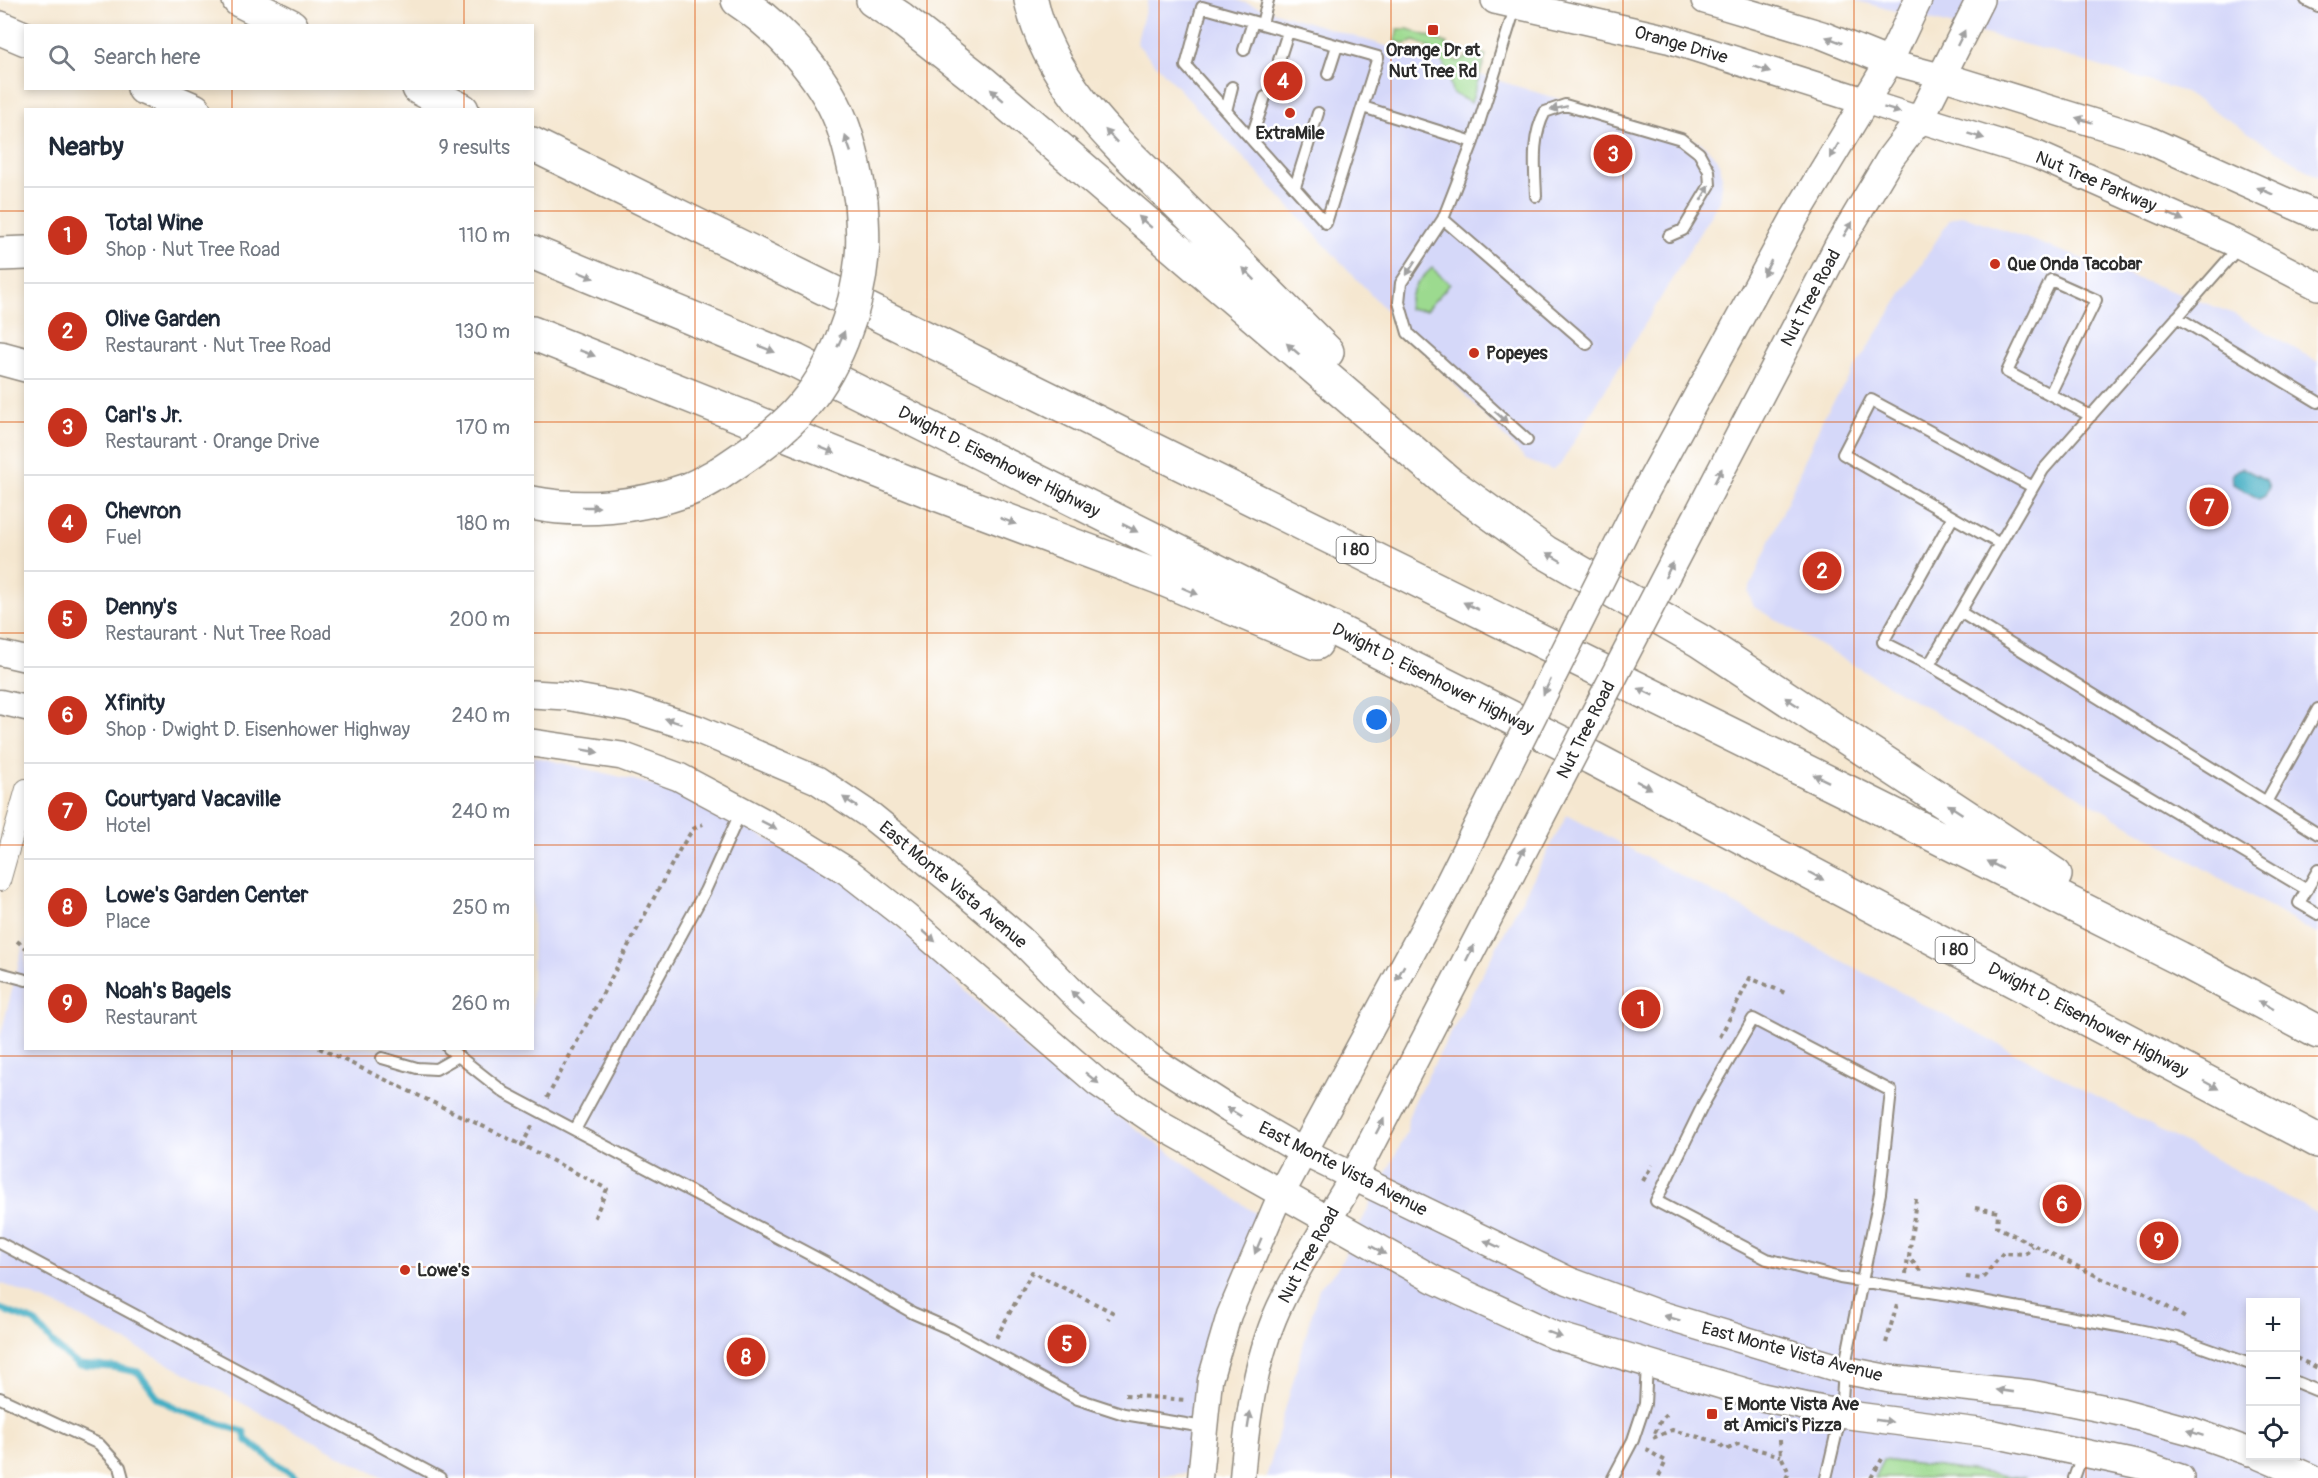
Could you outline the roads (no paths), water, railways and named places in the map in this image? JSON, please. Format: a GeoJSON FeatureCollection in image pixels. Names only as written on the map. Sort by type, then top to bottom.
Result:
{"type":"FeatureCollection","features":[{"type":"Feature","properties":{"kind":"highway"},"geometry":{"type":"LineString","coordinates":[[239,0],[287,24]]}},
{"type":"Feature","properties":{"kind":"highway"},"geometry":{"type":"LineString","coordinates":[[534,503],[614,507],[648,501],[689,489],[720,473],[750,453],[796,413],[819,382],[842,340],[855,301],[862,254],[861,201],[853,158],[840,119],[818,81],[792,45],[753,9],[738,0]]}},
{"type":"Feature","properties":{"kind":"highway"},"geometry":{"type":"LineString","coordinates":[[873,0],[900,18],[983,83],[1449,483],[1545,552],[1700,641],[2179,958]]}},
{"type":"Feature","properties":{"kind":"highway"},"geometry":{"type":"LineString","coordinates":[[1031,0],[1047,45],[1060,71],[1084,106],[1125,150],[1425,450],[1449,483]]}},
{"type":"Feature","properties":{"kind":"highway"},"geometry":{"type":"LineString","coordinates":[[0,28],[24,38]]}},
{"type":"Feature","properties":{"kind":"highway"},"geometry":{"type":"LineString","coordinates":[[149,90],[189,108]]}},
{"type":"Feature","properties":{"kind":"highway"},"geometry":{"type":"LineString","coordinates":[[423,90],[458,108]]}},
{"type":"Feature","properties":{"kind":"highway","name":"I 80"},"geometry":{"type":"LineString","coordinates":[[534,145],[1862,799],[2179,958],[2318,1032]]}},
{"type":"Feature","properties":{"kind":"highway"},"geometry":{"type":"LineString","coordinates":[[0,254],[24,253]]}},
{"type":"Feature","properties":{"kind":"highway","name":"Dwight D. Eisenhower Highway"},"geometry":{"type":"LineString","coordinates":[[534,253],[796,361],[1592,758],[2318,1141]]}},
{"type":"Feature","properties":{"kind":"highway"},"geometry":{"type":"LineString","coordinates":[[534,334],[939,495],[1158,577],[1592,758]]}},
{"type":"Feature","properties":{"kind":"highway"},"geometry":{"type":"LineString","coordinates":[[0,358],[24,364]]}},
{"type":"Feature","properties":{"kind":"main road"},"geometry":{"type":"LineString","coordinates":[[1705,0],[1822,35],[1889,62]]}},
{"type":"Feature","properties":{"kind":"main road"},"geometry":{"type":"LineString","coordinates":[[1281,1193],[1448,885],[1639,503],[1796,217],[1889,62],[1918,0]]}},
{"type":"Feature","properties":{"kind":"main road","name":"Nut Tree Road"},"geometry":{"type":"LineString","coordinates":[[1328,1220],[1353,1178],[1838,246],[1891,158],[1920,119],[1980,0]]}},
{"type":"Feature","properties":{"kind":"main road","name":"Orange Drive"},"geometry":{"type":"LineString","coordinates":[[1506,2],[1668,39],[1864,101]]}},
{"type":"Feature","properties":{"kind":"main road"},"geometry":{"type":"LineString","coordinates":[[1942,76],[2146,139],[2318,216]]}},
{"type":"Feature","properties":{"kind":"main road","name":"Nut Tree Parkway"},"geometry":{"type":"LineString","coordinates":[[1920,119],[2037,156],[2240,246],[2318,286]]}},
{"type":"Feature","properties":{"kind":"main road","name":"East Monte Vista Avenue"},"geometry":{"type":"LineString","coordinates":[[534,694],[566,696],[628,707],[697,729],[817,780],[871,816],[950,880],[1020,939],[1083,1003],[1151,1059],[1229,1109],[1303,1152],[1569,1281],[1658,1314],[1844,1370],[1890,1379],[2031,1394],[2110,1410],[2191,1431],[2246,1451]]}},
{"type":"Feature","properties":{"kind":"main road"},"geometry":{"type":"LineString","coordinates":[[534,743],[622,756],[679,777],[797,840],[864,884],[906,917],[1097,1082],[1162,1126],[1432,1279],[1554,1335],[1762,1397],[1841,1414],[1994,1434],[2145,1466],[2180,1478]]}},
{"type":"Feature","properties":{"kind":"main road"},"geometry":{"type":"LineString","coordinates":[[2271,1460],[2311,1478]]}},
{"type":"Feature","properties":{"kind":"street"},"geometry":{"type":"LineString","coordinates":[[1889,62],[1942,76]]}},
{"type":"Feature","properties":{"kind":"street","name":"Nut Tree Parkway"},"geometry":{"type":"LineString","coordinates":[[1864,101],[1920,119]]}},
{"type":"Feature","properties":{"kind":"street"},"geometry":{"type":"LineString","coordinates":[[0,653],[24,659]]}},
{"type":"Feature","properties":{"kind":"street"},"geometry":{"type":"LineString","coordinates":[[0,702],[24,708]]}},
{"type":"Feature","properties":{"kind":"street"},"geometry":{"type":"LineString","coordinates":[[0,881],[24,796]]}},
{"type":"Feature","properties":{"kind":"street"},"geometry":{"type":"LineString","coordinates":[[1200,1478],[1210,1380],[1229,1315],[1281,1193]]}},
{"type":"Feature","properties":{"kind":"street","name":"Nut Tree Road"},"geometry":{"type":"LineString","coordinates":[[1242,1478],[1256,1381],[1269,1335],[1282,1300],[1328,1220]]}},
{"type":"Feature","properties":{"kind":"lane"},"geometry":{"type":"LineString","coordinates":[[1244,50],[1268,0]]}},
{"type":"Feature","properties":{"kind":"lane"},"geometry":{"type":"LineString","coordinates":[[2306,0],[2318,6]]}},
{"type":"Feature","properties":{"kind":"lane"},"geometry":{"type":"LineString","coordinates":[[1506,2],[1473,142],[1443,219],[1401,283],[1399,302],[1408,333],[1527,440]]}},
{"type":"Feature","properties":{"kind":"lane"},"geometry":{"type":"LineString","coordinates":[[1202,7],[1288,32],[1378,57],[1326,223],[1186,66],[1202,7]]}},
{"type":"Feature","properties":{"kind":"lane"},"geometry":{"type":"LineString","coordinates":[[1279,60],[1288,32]]}},
{"type":"Feature","properties":{"kind":"lane"},"geometry":{"type":"LineString","coordinates":[[1328,74],[1337,46]]}},
{"type":"Feature","properties":{"kind":"lane"},"geometry":{"type":"LineString","coordinates":[[1226,111],[1232,87]]}},
{"type":"Feature","properties":{"kind":"lane"},"geometry":{"type":"LineString","coordinates":[[1251,139],[1266,98]]}},
{"type":"Feature","properties":{"kind":"lane"},"geometry":{"type":"LineString","coordinates":[[1536,196],[1537,126],[1545,112],[1565,105],[1681,139],[1699,153],[1709,171],[1710,185],[1683,230],[1669,236]]}},
{"type":"Feature","properties":{"kind":"lane"},"geometry":{"type":"LineString","coordinates":[[1363,107],[1473,142]]}},
{"type":"Feature","properties":{"kind":"lane"},"geometry":{"type":"LineString","coordinates":[[1296,187],[1318,113]]}},
{"type":"Feature","properties":{"kind":"lane"},"geometry":{"type":"LineString","coordinates":[[1443,219],[1587,344]]}},
{"type":"Feature","properties":{"kind":"lane"},"geometry":{"type":"LineString","coordinates":[[1929,665],[2043,470],[2240,246]]}},
{"type":"Feature","properties":{"kind":"lane"},"geometry":{"type":"LineString","coordinates":[[2050,394],[2096,300],[2050,280],[2007,372],[2091,416]]}},
{"type":"Feature","properties":{"kind":"lane"},"geometry":{"type":"LineString","coordinates":[[2177,317],[2318,402]]}},
{"type":"Feature","properties":{"kind":"lane"},"geometry":{"type":"LineString","coordinates":[[2000,543],[1843,454],[1871,400],[2033,487]]}},
{"type":"Feature","properties":{"kind":"lane"},"geometry":{"type":"LineString","coordinates":[[1953,517],[1883,642],[1929,665],[2307,890]]}},
{"type":"Feature","properties":{"kind":"lane"},"geometry":{"type":"LineString","coordinates":[[1960,612],[2318,834]]}},
{"type":"Feature","properties":{"kind":"lane"},"geometry":{"type":"LineString","coordinates":[[2266,802],[2318,709]]}},
{"type":"Feature","properties":{"kind":"lane"},"geometry":{"type":"LineString","coordinates":[[575,1130],[705,891],[741,811]]}},
{"type":"Feature","properties":{"kind":"lane"},"geometry":{"type":"LineString","coordinates":[[2318,870],[2299,903],[2318,914]]}},
{"type":"Feature","properties":{"kind":"lane"},"geometry":{"type":"LineString","coordinates":[[0,973],[24,979]]}},
{"type":"Feature","properties":{"kind":"lane"},"geometry":{"type":"LineString","coordinates":[[1826,1478],[1841,1414],[1844,1370],[1862,1281],[1880,1193],[1891,1091],[1753,1019],[1704,1102],[1656,1201],[1767,1258],[1840,1278],[1862,1281],[2041,1310],[2129,1328],[2176,1338],[2246,1363]]}},
{"type":"Feature","properties":{"kind":"lane"},"geometry":{"type":"LineString","coordinates":[[450,1050],[505,1093],[539,1112],[1078,1399],[1124,1414],[1204,1427]]}},
{"type":"Feature","properties":{"kind":"lane"},"geometry":{"type":"LineString","coordinates":[[382,1058],[417,1068],[435,1069],[457,1057]]}},
{"type":"Feature","properties":{"kind":"lane"},"geometry":{"type":"LineString","coordinates":[[0,1243],[440,1478]]}},
{"type":"Feature","properties":{"kind":"lane"},"geometry":{"type":"LineString","coordinates":[[1613,1478],[1634,1440],[1646,1404],[1647,1364]]}},
{"type":"Feature","properties":{"kind":"lane"},"geometry":{"type":"LineString","coordinates":[[2300,1384],[2318,1391]]}},
{"type":"Feature","properties":{"kind":"lane"},"geometry":{"type":"LineString","coordinates":[[0,1398],[99,1444],[120,1467],[123,1478]]}},
{"type":"Feature","properties":{"kind":"lane"},"geometry":{"type":"LineString","coordinates":[[2074,1478],[2084,1452]]}},
{"type":"Feature","properties":{"kind":"water"},"geometry":{"type":"Polygon","coordinates":[[[2242,468],[2266,480],[2269,487],[2265,496],[2259,499],[2233,484],[2232,475],[2242,468]]]}},
{"type":"Feature","properties":{"kind":"waterway"},"geometry":{"type":"LineString","coordinates":[[0,1309],[35,1322],[57,1348],[78,1365],[112,1367],[138,1372],[157,1397],[175,1408],[244,1432],[246,1440],[297,1478]]}},
{"type":"Feature","properties":{"kind":"place","name":"Orange Dr at Nut Tree Rd"},"geometry":{"type":"Point","coordinates":[1433,30]}},
{"type":"Feature","properties":{"kind":"place","name":"Chevron"},"geometry":{"type":"Point","coordinates":[1283,81]}},
{"type":"Feature","properties":{"kind":"place","name":"ExtraMile"},"geometry":{"type":"Point","coordinates":[1290,113]}},
{"type":"Feature","properties":{"kind":"place","name":"Carl's Jr."},"geometry":{"type":"Point","coordinates":[1613,154]}},
{"type":"Feature","properties":{"kind":"place","name":"Que Onda Tacobar"},"geometry":{"type":"Point","coordinates":[1995,264]}},
{"type":"Feature","properties":{"kind":"place","name":"Popeyes"},"geometry":{"type":"Point","coordinates":[1474,353]}},
{"type":"Feature","properties":{"kind":"place","name":"Courtyard Vacaville"},"geometry":{"type":"Point","coordinates":[2209,507]}},
{"type":"Feature","properties":{"kind":"place","name":"Olive Garden"},"geometry":{"type":"Point","coordinates":[1822,571]}},
{"type":"Feature","properties":{"kind":"place","name":"Total Wine"},"geometry":{"type":"Point","coordinates":[1641,1009]}},
{"type":"Feature","properties":{"kind":"place","name":"Xfinity"},"geometry":{"type":"Point","coordinates":[2062,1204]}},
{"type":"Feature","properties":{"kind":"place","name":"Noah's Bagels"},"geometry":{"type":"Point","coordinates":[2159,1241]}},
{"type":"Feature","properties":{"kind":"place","name":"Lowe's"},"geometry":{"type":"Point","coordinates":[405,1270]}},
{"type":"Feature","properties":{"kind":"place","name":"Denny's"},"geometry":{"type":"Point","coordinates":[1067,1344]}},
{"type":"Feature","properties":{"kind":"place","name":"Lowe's Garden Center"},"geometry":{"type":"Point","coordinates":[746,1357]}},
{"type":"Feature","properties":{"kind":"place","name":"E Monte Vista Ave at Amici's Pizza"},"geometry":{"type":"Point","coordinates":[1712,1414]}}]}
